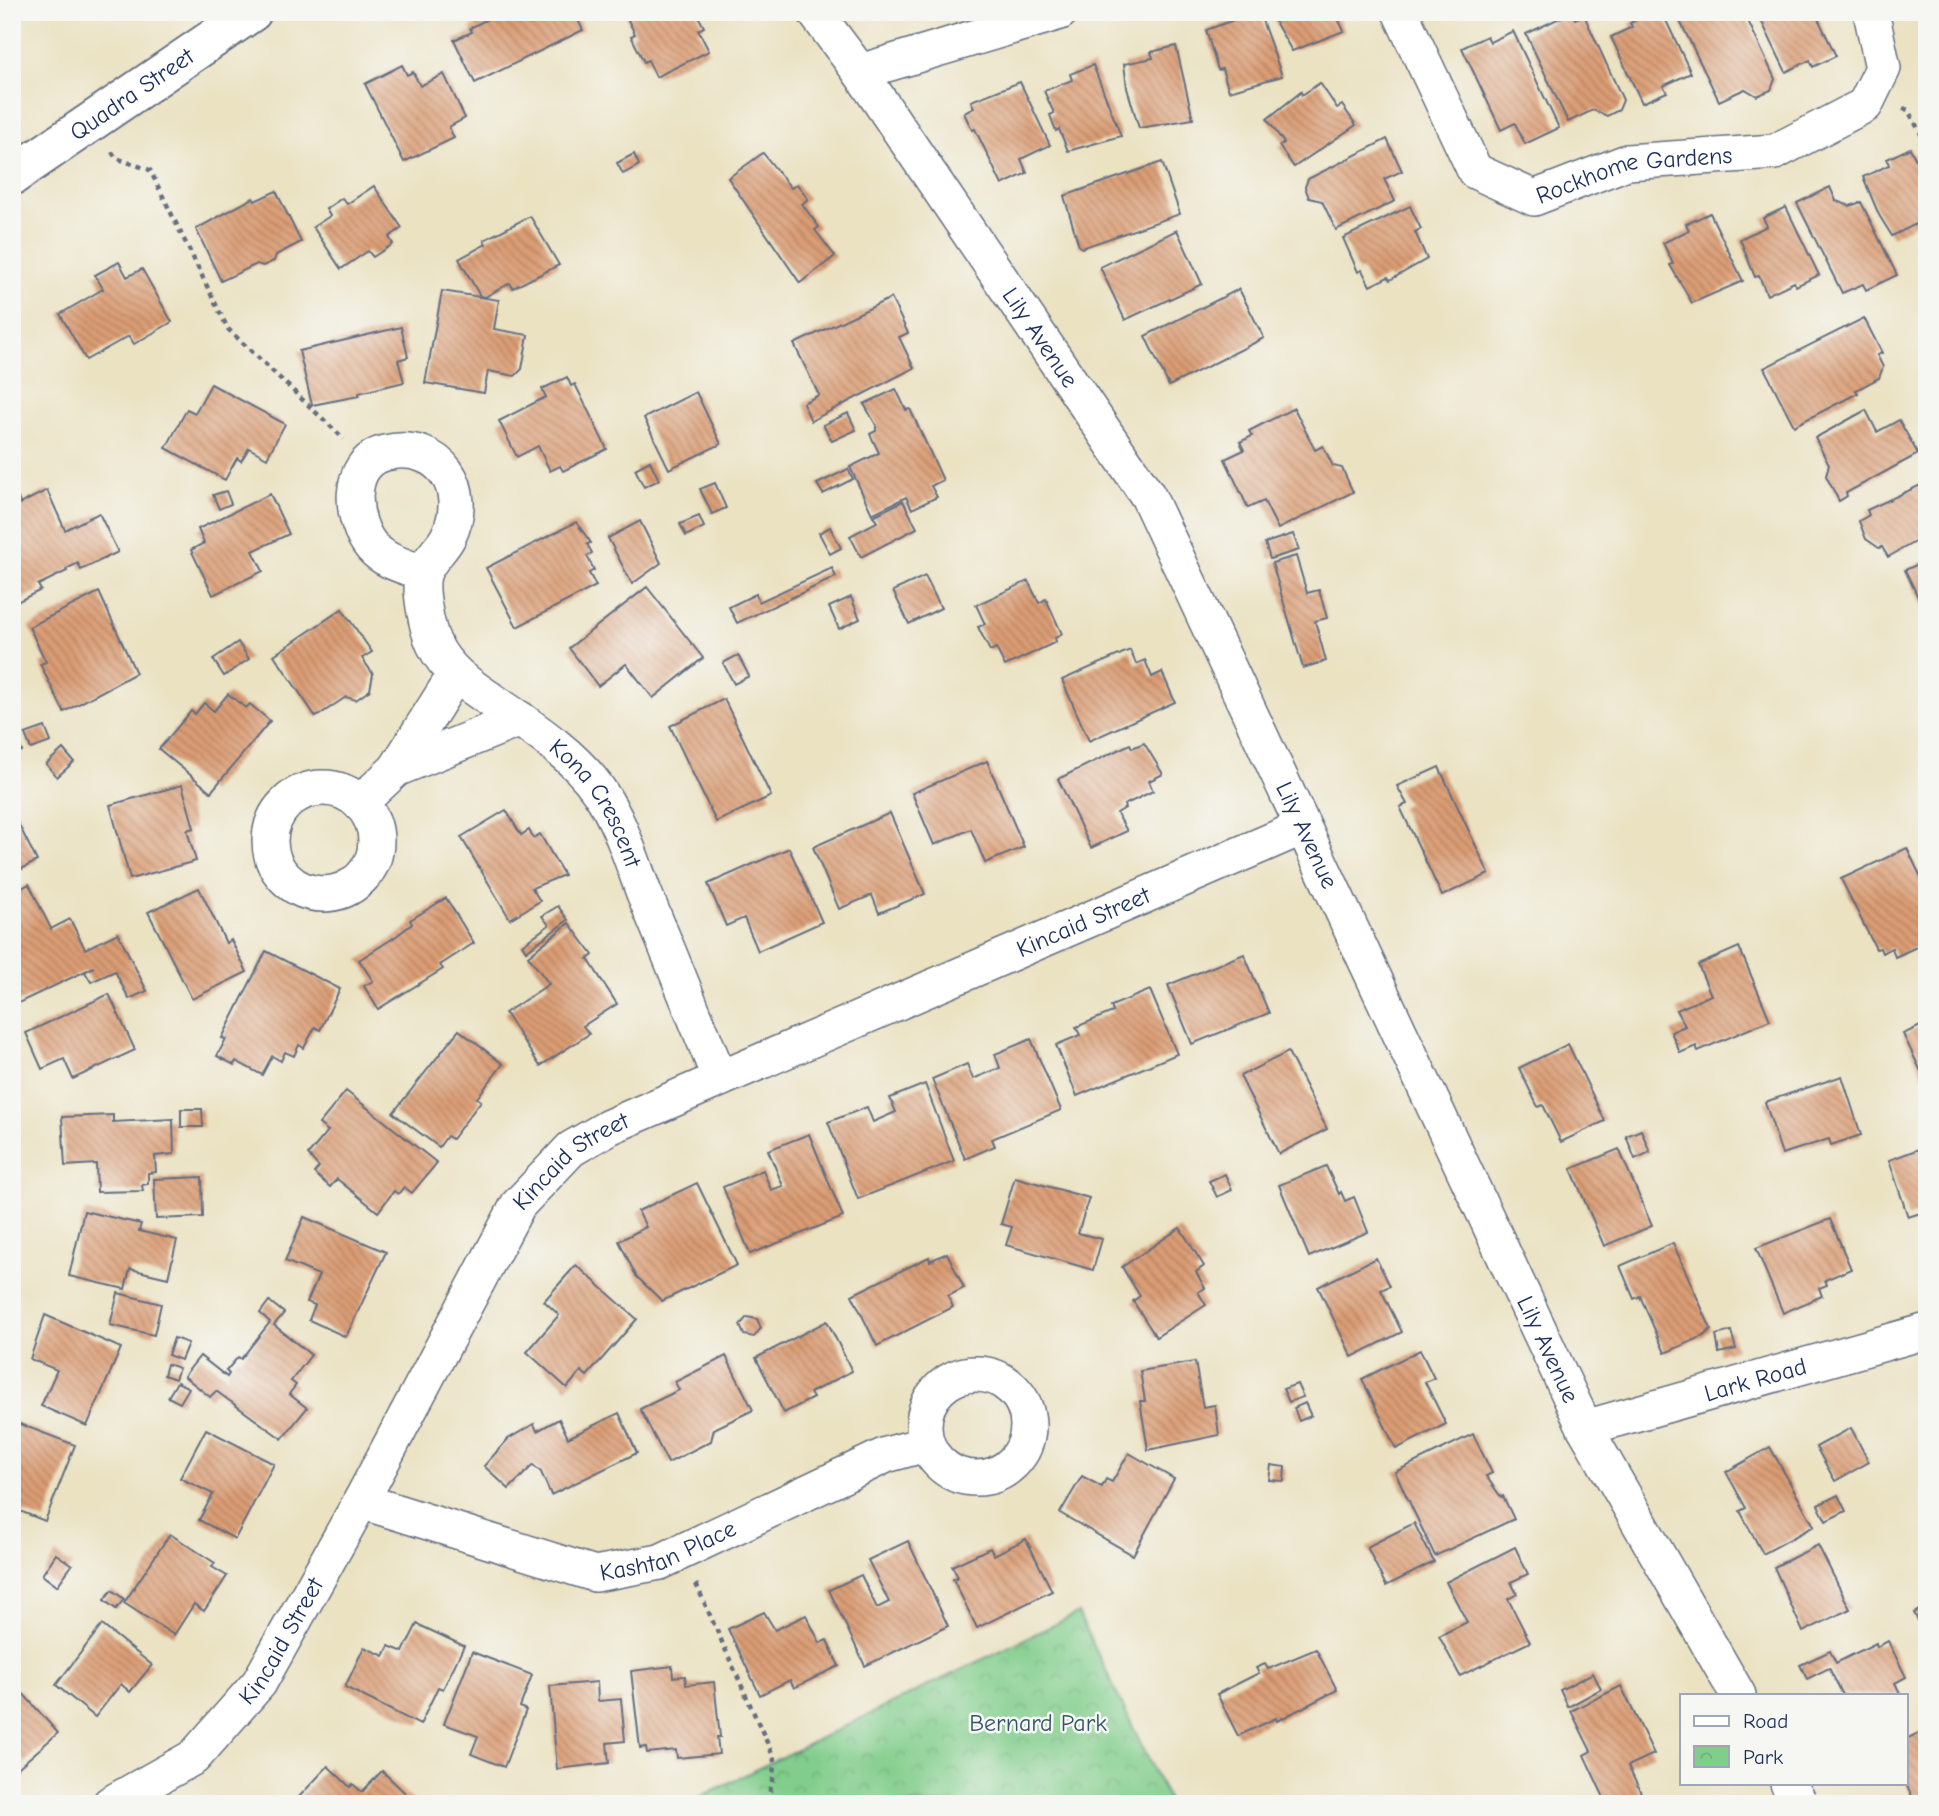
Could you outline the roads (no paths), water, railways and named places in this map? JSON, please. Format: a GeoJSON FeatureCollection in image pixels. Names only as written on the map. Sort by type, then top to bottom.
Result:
{"type":"FeatureCollection","features":[{"type":"Feature","properties":{"kind":"main road","name":"Quadra Street"},"geometry":{"type":"LineString","coordinates":[[12,176],[253,12]]}},
{"type":"Feature","properties":{"kind":"street","name":"Lily Avenue"},"geometry":{"type":"LineString","coordinates":[[815,12],[860,72],[1148,496],[1585,1428],[1737,1694]]}},
{"type":"Feature","properties":{"kind":"street"},"geometry":{"type":"LineString","coordinates":[[860,72],[1060,12]]}},
{"type":"Feature","properties":{"kind":"street","name":"Rockhome Gardens"},"geometry":{"type":"LineString","coordinates":[[1400,12],[1475,171],[1534,198],[1626,162],[1775,152],[1865,105],[1883,68],[1871,12]]}},
{"type":"Feature","properties":{"kind":"street"},"geometry":{"type":"LineString","coordinates":[[411,450],[433,458],[452,477],[457,510],[448,537],[423,573],[387,560],[371,546],[358,523],[353,499],[358,481],[369,464],[383,454],[411,450]]}},
{"type":"Feature","properties":{"kind":"street","name":"Kona Crescent"},"geometry":{"type":"LineString","coordinates":[[423,573],[423,605],[434,645],[455,675],[520,719],[567,757],[599,790],[620,833],[720,1079]]}},
{"type":"Feature","properties":{"kind":"street"},"geometry":{"type":"LineString","coordinates":[[360,803],[396,769],[455,675]]}},
{"type":"Feature","properties":{"kind":"street"},"geometry":{"type":"LineString","coordinates":[[396,769],[520,719]]}},
{"type":"Feature","properties":{"kind":"street","name":"Kincaid Street"},"geometry":{"type":"LineString","coordinates":[[110,1804],[194,1757],[259,1683],[361,1502],[518,1205],[571,1149],[609,1127],[1303,827]]}},
{"type":"Feature","properties":{"kind":"street","name":"Lark Road"},"geometry":{"type":"LineString","coordinates":[[1585,1428],[1927,1331]]}},
{"type":"Feature","properties":{"kind":"street","name":"Kashtan Place"},"geometry":{"type":"LineString","coordinates":[[361,1502],[595,1573],[660,1562],[886,1455],[926,1444]]}},
{"type":"Feature","properties":{"kind":"street"},"geometry":{"type":"LineString","coordinates":[[1789,1784],[1800,1804]]}},
{"type":"Feature","properties":{"kind":"park label","name":"Bernard Park"},"geometry":{"type":"Point","coordinates":[1038,1723]}}]}
